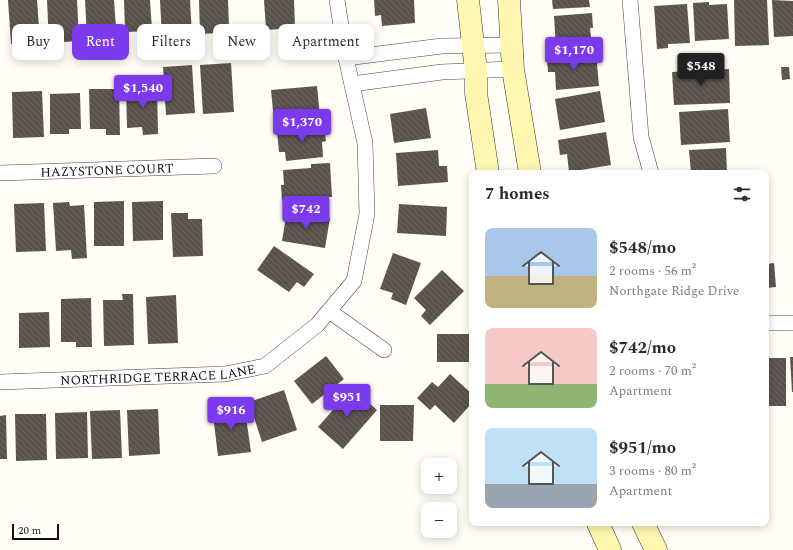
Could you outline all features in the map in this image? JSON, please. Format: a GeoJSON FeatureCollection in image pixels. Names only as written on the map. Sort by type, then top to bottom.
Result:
{"type":"FeatureCollection","features":[{"type":"Feature","properties":{"kind":"main road"},"geometry":{"type":"LineString","coordinates":[[468,0],[474,46],[476,93],[488,170]]}},
{"type":"Feature","properties":{"kind":"main road"},"geometry":{"type":"LineString","coordinates":[[509,0],[513,69],[529,170]]}},
{"type":"Feature","properties":{"kind":"main road"},"geometry":{"type":"LineString","coordinates":[[599,526],[610,550]]}},
{"type":"Feature","properties":{"kind":"main road"},"geometry":{"type":"LineString","coordinates":[[644,526],[656,550]]}},
{"type":"Feature","properties":{"kind":"street","name":"NORTHRIDGE TERRACE LANE"},"geometry":{"type":"LineString","coordinates":[[337,0],[341,24]]}},
{"type":"Feature","properties":{"kind":"street"},"geometry":{"type":"LineString","coordinates":[[630,0],[641,137],[650,170]]}},
{"type":"Feature","properties":{"kind":"street"},"geometry":{"type":"LineString","coordinates":[[374,54],[442,46],[512,45]]}},
{"type":"Feature","properties":{"kind":"street","name":"NORTHRIDGE TERRACE LANE"},"geometry":{"type":"LineString","coordinates":[[0,382],[225,374],[265,366],[318,325],[354,281],[367,214],[365,143],[346,60]]}},
{"type":"Feature","properties":{"kind":"street"},"geometry":{"type":"LineString","coordinates":[[352,84],[442,72],[513,69]]}},
{"type":"Feature","properties":{"kind":"street","name":"HAZYSTONE COURT"},"geometry":{"type":"LineString","coordinates":[[0,173],[214,166]]}},
{"type":"Feature","properties":{"kind":"street"},"geometry":{"type":"LineString","coordinates":[[329,311],[384,350]]}},
{"type":"Feature","properties":{"kind":"street"},"geometry":{"type":"LineString","coordinates":[[769,323],[793,323]]}},
{"type":"Feature","properties":{"kind":"building"},"geometry":{"type":"Polygon","coordinates":[[[8,0],[37,0],[39,24],[12,24],[11,44],[8,0]]]}},
{"type":"Feature","properties":{"kind":"building"},"geometry":{"type":"Polygon","coordinates":[[[47,0],[77,0],[78,24],[72,24],[72,41],[64,42],[64,24],[48,24],[47,0]]]}},
{"type":"Feature","properties":{"kind":"building"},"geometry":{"type":"Polygon","coordinates":[[[85,0],[114,0],[116,24],[86,24],[85,0]]]}},
{"type":"Feature","properties":{"kind":"building"},"geometry":{"type":"Polygon","coordinates":[[[124,0],[150,0],[152,24],[137,24],[137,32],[129,32],[129,24],[125,24],[124,0]]]}},
{"type":"Feature","properties":{"kind":"building"},"geometry":{"type":"Polygon","coordinates":[[[160,0],[190,0],[191,24],[161,24],[160,0]]]}},
{"type":"Feature","properties":{"kind":"building"},"geometry":{"type":"Polygon","coordinates":[[[199,0],[228,0],[229,24],[213,24],[213,33],[205,34],[205,24],[200,24],[199,0]]]}},
{"type":"Feature","properties":{"kind":"building"},"geometry":{"type":"Polygon","coordinates":[[[264,0],[294,0],[295,24],[278,24],[278,29],[270,30],[270,24],[266,24],[264,0]]]}},
{"type":"Feature","properties":{"kind":"building"},"geometry":{"type":"Polygon","coordinates":[[[374,0],[414,0],[415,23],[382,26],[381,15],[375,16],[374,0]]]}},
{"type":"Feature","properties":{"kind":"building"},"geometry":{"type":"Polygon","coordinates":[[[552,0],[589,0],[590,7],[553,9],[552,0]]]}},
{"type":"Feature","properties":{"kind":"building"},"geometry":{"type":"Polygon","coordinates":[[[734,0],[767,0],[769,45],[735,46],[734,0]]]}},
{"type":"Feature","properties":{"kind":"building"},"geometry":{"type":"Polygon","coordinates":[[[772,0],[793,1],[793,36],[774,37],[772,0]]]}},
{"type":"Feature","properties":{"kind":"building"},"geometry":{"type":"Polygon","coordinates":[[[709,2],[709,5],[727,4],[729,39],[695,41],[693,3],[709,2]]]}},
{"type":"Feature","properties":{"kind":"building"},"geometry":{"type":"Polygon","coordinates":[[[687,4],[690,43],[668,44],[668,48],[657,49],[654,6],[687,4]]]}},
{"type":"Feature","properties":{"kind":"building"},"geometry":{"type":"Polygon","coordinates":[[[592,13],[593,28],[590,28],[592,47],[556,49],[554,16],[592,13]]]}},
{"type":"Feature","properties":{"kind":"building"},"geometry":{"type":"Polygon","coordinates":[[[596,53],[599,86],[556,90],[555,72],[548,72],[547,57],[596,53]]]}},
{"type":"Feature","properties":{"kind":"building"},"geometry":{"type":"Polygon","coordinates":[[[231,63],[234,112],[203,114],[200,65],[231,63]]]}},
{"type":"Feature","properties":{"kind":"building"},"geometry":{"type":"Polygon","coordinates":[[[192,65],[195,113],[166,115],[163,67],[192,65]]]}},
{"type":"Feature","properties":{"kind":"building"},"geometry":{"type":"Polygon","coordinates":[[[781,67],[789,67],[790,79],[782,80],[781,67]]]}},
{"type":"Feature","properties":{"kind":"building"},"geometry":{"type":"Polygon","coordinates":[[[729,69],[730,103],[674,105],[672,72],[729,69]]]}},
{"type":"Feature","properties":{"kind":"building"},"geometry":{"type":"Polygon","coordinates":[[[317,86],[320,117],[274,121],[271,90],[317,86]]]}},
{"type":"Feature","properties":{"kind":"building"},"geometry":{"type":"Polygon","coordinates":[[[157,87],[158,134],[143,135],[142,127],[127,128],[126,88],[157,87]]]}},
{"type":"Feature","properties":{"kind":"building"},"geometry":{"type":"Polygon","coordinates":[[[89,89],[119,89],[120,135],[106,135],[106,129],[90,129],[89,89]]]}},
{"type":"Feature","properties":{"kind":"building"},"geometry":{"type":"Polygon","coordinates":[[[42,91],[44,137],[13,138],[12,92],[42,91]]]}},
{"type":"Feature","properties":{"kind":"building"},"geometry":{"type":"Polygon","coordinates":[[[600,91],[605,122],[560,130],[555,99],[600,91]]]}},
{"type":"Feature","properties":{"kind":"building"},"geometry":{"type":"Polygon","coordinates":[[[80,93],[81,129],[69,129],[69,134],[50,134],[50,94],[80,93]]]}},
{"type":"Feature","properties":{"kind":"building"},"geometry":{"type":"Polygon","coordinates":[[[426,108],[431,138],[394,143],[390,114],[426,108]]]}},
{"type":"Feature","properties":{"kind":"building"},"geometry":{"type":"Polygon","coordinates":[[[728,109],[730,142],[681,145],[679,112],[728,109]]]}},
{"type":"Feature","properties":{"kind":"building"},"geometry":{"type":"Polygon","coordinates":[[[324,127],[326,141],[322,142],[323,157],[286,161],[285,152],[279,152],[277,131],[324,127]]]}},
{"type":"Feature","properties":{"kind":"building"},"geometry":{"type":"Polygon","coordinates":[[[606,132],[611,165],[581,170],[569,170],[567,154],[560,155],[558,140],[606,132]]]}},
{"type":"Feature","properties":{"kind":"building"},"geometry":{"type":"Polygon","coordinates":[[[726,148],[727,170],[691,170],[689,150],[726,148]]]}},
{"type":"Feature","properties":{"kind":"building"},"geometry":{"type":"Polygon","coordinates":[[[438,150],[439,166],[447,166],[448,182],[398,186],[396,153],[438,150]]]}},
{"type":"Feature","properties":{"kind":"building"},"geometry":{"type":"Polygon","coordinates":[[[330,163],[332,197],[282,201],[281,185],[284,185],[283,170],[311,168],[311,164],[330,163]]]}},
{"type":"Feature","properties":{"kind":"building"},"geometry":{"type":"Polygon","coordinates":[[[124,201],[124,246],[94,246],[94,202],[124,201]]]}},
{"type":"Feature","properties":{"kind":"building"},"geometry":{"type":"Polygon","coordinates":[[[163,201],[163,240],[133,241],[132,202],[163,201]]]}},
{"type":"Feature","properties":{"kind":"building"},"geometry":{"type":"Polygon","coordinates":[[[69,202],[70,206],[84,205],[87,258],[72,259],[71,250],[56,251],[53,203],[69,202]]]}},
{"type":"Feature","properties":{"kind":"building"},"geometry":{"type":"Polygon","coordinates":[[[44,203],[46,251],[16,252],[14,204],[44,203]]]}},
{"type":"Feature","properties":{"kind":"building"},"geometry":{"type":"Polygon","coordinates":[[[399,204],[447,207],[446,236],[397,233],[399,204]]]}},
{"type":"Feature","properties":{"kind":"building"},"geometry":{"type":"Polygon","coordinates":[[[287,211],[330,218],[325,248],[282,241],[287,211]]]}},
{"type":"Feature","properties":{"kind":"building"},"geometry":{"type":"Polygon","coordinates":[[[171,213],[188,213],[188,219],[202,219],[203,256],[173,257],[171,213]]]}},
{"type":"Feature","properties":{"kind":"building"},"geometry":{"type":"Polygon","coordinates":[[[274,246],[314,274],[304,287],[297,282],[289,292],[257,270],[274,246]]]}},
{"type":"Feature","properties":{"kind":"building"},"geometry":{"type":"Polygon","coordinates":[[[393,253],[421,263],[406,305],[391,299],[393,293],[380,289],[393,253]]]}},
{"type":"Feature","properties":{"kind":"building"},"geometry":{"type":"Polygon","coordinates":[[[774,263],[776,287],[769,288],[769,264],[774,263]]]}},
{"type":"Feature","properties":{"kind":"building"},"geometry":{"type":"Polygon","coordinates":[[[442,270],[464,291],[430,325],[421,316],[426,310],[414,298],[442,270]]]}},
{"type":"Feature","properties":{"kind":"building"},"geometry":{"type":"Polygon","coordinates":[[[122,294],[133,294],[134,345],[104,346],[103,300],[123,300],[122,294]]]}},
{"type":"Feature","properties":{"kind":"building"},"geometry":{"type":"Polygon","coordinates":[[[176,295],[178,343],[148,344],[146,297],[176,295]]]}},
{"type":"Feature","properties":{"kind":"building"},"geometry":{"type":"Polygon","coordinates":[[[91,298],[92,347],[76,347],[76,342],[61,342],[61,299],[91,298]]]}},
{"type":"Feature","properties":{"kind":"building"},"geometry":{"type":"Polygon","coordinates":[[[49,312],[50,347],[19,348],[19,313],[49,312]]]}},
{"type":"Feature","properties":{"kind":"building"},"geometry":{"type":"Polygon","coordinates":[[[437,334],[469,334],[469,362],[437,362],[437,334]]]}},
{"type":"Feature","properties":{"kind":"building"},"geometry":{"type":"Polygon","coordinates":[[[326,356],[344,379],[312,404],[294,381],[326,356]]]}},
{"type":"Feature","properties":{"kind":"building"},"geometry":{"type":"Polygon","coordinates":[[[790,357],[793,357],[793,392],[792,392],[790,357]]]}},
{"type":"Feature","properties":{"kind":"building"},"geometry":{"type":"Polygon","coordinates":[[[769,358],[786,358],[786,406],[769,406],[769,358]]]}},
{"type":"Feature","properties":{"kind":"building"},"geometry":{"type":"Polygon","coordinates":[[[450,374],[469,391],[469,406],[454,423],[435,405],[430,410],[417,398],[432,382],[438,387],[450,374]]]}},
{"type":"Feature","properties":{"kind":"building"},"geometry":{"type":"Polygon","coordinates":[[[350,386],[377,410],[343,449],[318,427],[340,402],[338,400],[350,386]]]}},
{"type":"Feature","properties":{"kind":"building"},"geometry":{"type":"Polygon","coordinates":[[[284,390],[297,430],[262,442],[249,402],[284,390]]]}},
{"type":"Feature","properties":{"kind":"building"},"geometry":{"type":"Polygon","coordinates":[[[228,405],[230,412],[245,410],[251,452],[218,456],[212,407],[228,405]]]}},
{"type":"Feature","properties":{"kind":"building"},"geometry":{"type":"Polygon","coordinates":[[[380,405],[414,405],[413,441],[380,441],[380,405]]]}},
{"type":"Feature","properties":{"kind":"building"},"geometry":{"type":"Polygon","coordinates":[[[158,409],[160,454],[129,456],[127,410],[158,409]]]}},
{"type":"Feature","properties":{"kind":"building"},"geometry":{"type":"Polygon","coordinates":[[[120,410],[122,458],[92,459],[90,411],[120,410]]]}},
{"type":"Feature","properties":{"kind":"building"},"geometry":{"type":"Polygon","coordinates":[[[87,412],[88,458],[56,459],[55,413],[87,412]]]}},
{"type":"Feature","properties":{"kind":"building"},"geometry":{"type":"Polygon","coordinates":[[[15,414],[46,414],[47,460],[16,461],[15,414]]]}},
{"type":"Feature","properties":{"kind":"building"},"geometry":{"type":"Polygon","coordinates":[[[6,415],[7,459],[0,459],[0,416],[6,415]]]}}]}
